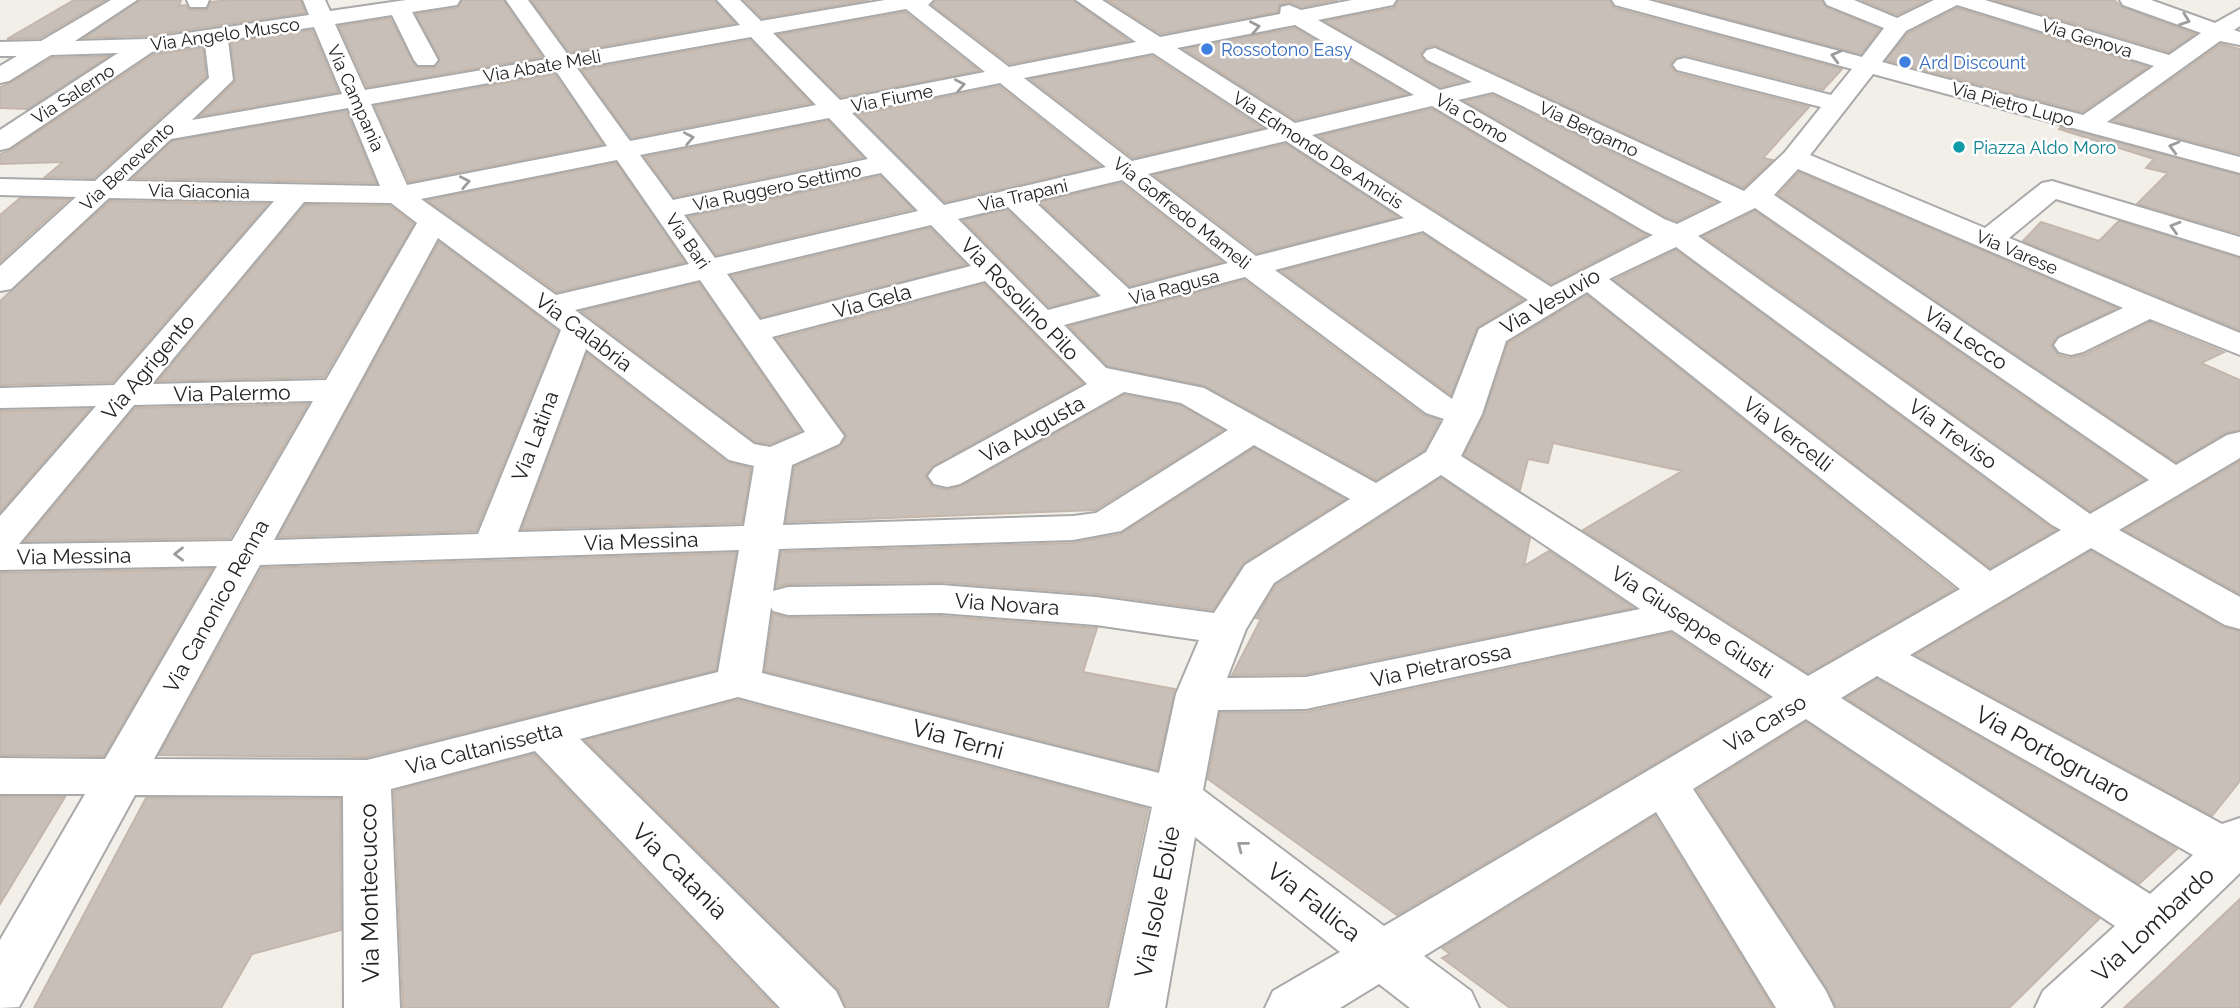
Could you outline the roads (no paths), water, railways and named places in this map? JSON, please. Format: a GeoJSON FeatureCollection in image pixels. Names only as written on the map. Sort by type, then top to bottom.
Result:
{"type":"FeatureCollection","features":[{"type":"Feature","properties":{"kind":"street"},"geometry":{"type":"LineString","coordinates":[[0,76],[126,0]]}},
{"type":"Feature","properties":{"kind":"street","name":"Via Angelo Musco"},"geometry":{"type":"LineString","coordinates":[[0,49],[146,46],[216,35],[318,10],[399,8],[449,0]]}},
{"type":"Feature","properties":{"kind":"street","name":"Via Bari"},"geometry":{"type":"LineString","coordinates":[[517,0],[826,436],[774,459]]}},
{"type":"Feature","properties":{"kind":"street","name":"Via Rosolino Pilo"},"geometry":{"type":"LineString","coordinates":[[727,0],[1096,376],[1192,395],[1377,499]]}},
{"type":"Feature","properties":{"kind":"street","name":"Via Edmondo De Amicis"},"geometry":{"type":"LineString","coordinates":[[1087,0],[1549,300]]}},
{"type":"Feature","properties":{"kind":"street","name":"Via Como"},"geometry":{"type":"LineString","coordinates":[[1268,0],[1654,225],[1677,234]]}},
{"type":"Feature","properties":{"kind":"street","name":"Via Fiume"},"geometry":{"type":"LineString","coordinates":[[398,195],[1385,0]]}},
{"type":"Feature","properties":{"kind":"street","name":"Via Pietro Lupo"},"geometry":{"type":"LineString","coordinates":[[1623,0],[2240,165]]}},
{"type":"Feature","properties":{"kind":"street"},"geometry":{"type":"LineString","coordinates":[[1676,14],[1700,0]]}},
{"type":"Feature","properties":{"kind":"street"},"geometry":{"type":"LineString","coordinates":[[1835,0],[1898,26],[1951,0]]}},
{"type":"Feature","properties":{"kind":"street","name":"Via Genova"},"geometry":{"type":"LineString","coordinates":[[1962,0],[2172,64]]}},
{"type":"Feature","properties":{"kind":"street"},"geometry":{"type":"LineString","coordinates":[[2131,0],[2229,36]]}},
{"type":"Feature","properties":{"kind":"street","name":"Via Abate Meli"},"geometry":{"type":"LineString","coordinates":[[163,133],[914,1]]}},
{"type":"Feature","properties":{"kind":"street","name":"Via Goffredo Mameli"},"geometry":{"type":"LineString","coordinates":[[914,1],[1251,267],[1438,406],[1464,414]]}},
{"type":"Feature","properties":{"kind":"street"},"geometry":{"type":"LineString","coordinates":[[399,8],[426,60]]}},
{"type":"Feature","properties":{"kind":"street","name":"Via Campania"},"geometry":{"type":"LineString","coordinates":[[318,10],[398,195]]}},
{"type":"Feature","properties":{"kind":"street"},"geometry":{"type":"LineString","coordinates":[[2087,124],[2172,64],[2229,36],[2240,16]]}},
{"type":"Feature","properties":{"kind":"street","name":"Via Vesuvio"},"geometry":{"type":"LineString","coordinates":[[1177,796],[1198,694],[1225,629],[1259,575],[1441,458],[1464,414],[1491,335],[1588,278],[1750,199],[1794,158],[1898,26]]}},
{"type":"Feature","properties":{"kind":"street","name":"Via Benevento"},"geometry":{"type":"LineString","coordinates":[[0,282],[220,80],[216,35]]}},
{"type":"Feature","properties":{"kind":"street","name":"Via Salerno"},"geometry":{"type":"LineString","coordinates":[[0,142],[146,46]]}},
{"type":"Feature","properties":{"kind":"street","name":"Via Bergamo"},"geometry":{"type":"LineString","coordinates":[[1435,55],[1750,199]]}},
{"type":"Feature","properties":{"kind":"street"},"geometry":{"type":"LineString","coordinates":[[1685,65],[1837,104]]}},
{"type":"Feature","properties":{"kind":"street","name":"Via Trapani"},"geometry":{"type":"LineString","coordinates":[[564,316],[708,269],[1495,84]]}},
{"type":"Feature","properties":{"kind":"street","name":"Via Varese"},"geometry":{"type":"LineString","coordinates":[[1794,158],[2240,345]]}},
{"type":"Feature","properties":{"kind":"street","name":"Via Ruggero Settimo"},"geometry":{"type":"LineString","coordinates":[[666,210],[888,163]]}},
{"type":"Feature","properties":{"kind":"street","name":"Via Giaconia"},"geometry":{"type":"LineString","coordinates":[[0,187],[398,195]]}},
{"type":"Feature","properties":{"kind":"street"},"geometry":{"type":"LineString","coordinates":[[1988,240],[2052,189],[2240,247]]}},
{"type":"Feature","properties":{"kind":"street","name":"Via Agrigento"},"geometry":{"type":"LineString","coordinates":[[0,541],[296,193]]}},
{"type":"Feature","properties":{"kind":"street","name":"Via Calabria"},"geometry":{"type":"LineString","coordinates":[[398,195],[564,316],[742,452],[774,459]]}},
{"type":"Feature","properties":{"kind":"street"},"geometry":{"type":"LineString","coordinates":[[1014,197],[1123,300]]}},
{"type":"Feature","properties":{"kind":"street","name":"Via Lecco"},"geometry":{"type":"LineString","coordinates":[[1750,199],[2175,481]]}},
{"type":"Feature","properties":{"kind":"street","name":"Via Ragusa"},"geometry":{"type":"LineString","coordinates":[[1042,321],[1427,221]]}},
{"type":"Feature","properties":{"kind":"street","name":"Via Canonico Renna"},"geometry":{"type":"LineString","coordinates":[[0,990],[432,222]]}},
{"type":"Feature","properties":{"kind":"street","name":"Via Treviso"},"geometry":{"type":"LineString","coordinates":[[1677,234],[2066,517],[2240,615]]}},
{"type":"Feature","properties":{"kind":"street","name":"Via Gela"},"geometry":{"type":"LineString","coordinates":[[752,332],[992,270]]}},
{"type":"Feature","properties":{"kind":"street","name":"Via Vercelli"},"geometry":{"type":"LineString","coordinates":[[1588,278],[1989,591]]}},
{"type":"Feature","properties":{"kind":"street"},"geometry":{"type":"LineString","coordinates":[[2071,345],[2150,307]]}},
{"type":"Feature","properties":{"kind":"street","name":"Via Latina"},"geometry":{"type":"LineString","coordinates":[[492,545],[564,316]]}},
{"type":"Feature","properties":{"kind":"street","name":"Via Augusta"},"geometry":{"type":"LineString","coordinates":[[947,476],[1118,381]]}},
{"type":"Feature","properties":{"kind":"street","name":"Via Palermo"},"geometry":{"type":"LineString","coordinates":[[0,398],[338,390]]}},
{"type":"Feature","properties":{"kind":"street","name":"Via Messina"},"geometry":{"type":"LineString","coordinates":[[0,557],[1073,528],[1107,523],[1253,430]]}},
{"type":"Feature","properties":{"kind":"street","name":"Via Carso"},"geometry":{"type":"LineString","coordinates":[[1293,1008],[1876,656],[2239,445]]}},
{"type":"Feature","properties":{"kind":"street","name":"Via Giuseppe Giusti"},"geometry":{"type":"LineString","coordinates":[[1441,458],[2154,924]]}},
{"type":"Feature","properties":{"kind":"street"},"geometry":{"type":"LineString","coordinates":[[738,682],[774,459]]}},
{"type":"Feature","properties":{"kind":"street","name":"Via Novara"},"geometry":{"type":"LineString","coordinates":[[788,601],[941,599],[1096,611],[1225,629]]}},
{"type":"Feature","properties":{"kind":"street","name":"Via Pietrarossa"},"geometry":{"type":"LineString","coordinates":[[1198,694],[1306,693],[1681,614]]}},
{"type":"Feature","properties":{"kind":"street","name":"Via Portogruaro"},"geometry":{"type":"LineString","coordinates":[[1876,656],[2235,845]]}},
{"type":"Feature","properties":{"kind":"street","name":"Via Caltanissetta"},"geometry":{"type":"LineString","coordinates":[[0,776],[367,778],[738,682]]}},
{"type":"Feature","properties":{"kind":"street","name":"Via Terni"},"geometry":{"type":"LineString","coordinates":[[738,682],[1177,796]]}},
{"type":"Feature","properties":{"kind":"street","name":"Via Catania"},"geometry":{"type":"LineString","coordinates":[[544,733],[816,1008]]}},
{"type":"Feature","properties":{"kind":"street","name":"Via Montecucco"},"geometry":{"type":"LineString","coordinates":[[367,778],[372,1008]]}},
{"type":"Feature","properties":{"kind":"street"},"geometry":{"type":"LineString","coordinates":[[1664,784],[1806,1008]]}},
{"type":"Feature","properties":{"kind":"street","name":"Via Fallica"},"geometry":{"type":"LineString","coordinates":[[1177,796],[1451,1008]]}},
{"type":"Feature","properties":{"kind":"street","name":"Via Isole Eolie"},"geometry":{"type":"LineString","coordinates":[[1137,1008],[1177,796]]}},
{"type":"Feature","properties":{"kind":"street","name":"Via Lombardo"},"geometry":{"type":"LineString","coordinates":[[2063,1008],[2235,845]]}},
{"type":"Feature","properties":{"kind":"place","name":"Rossotono Easy"},"geometry":{"type":"Point","coordinates":[1207,49]}},
{"type":"Feature","properties":{"kind":"place","name":"Ard Discount"},"geometry":{"type":"Point","coordinates":[1905,62]}},
{"type":"Feature","properties":{"kind":"place","name":"Piazza Aldo Moro"},"geometry":{"type":"Point","coordinates":[1959,147]}}]}
